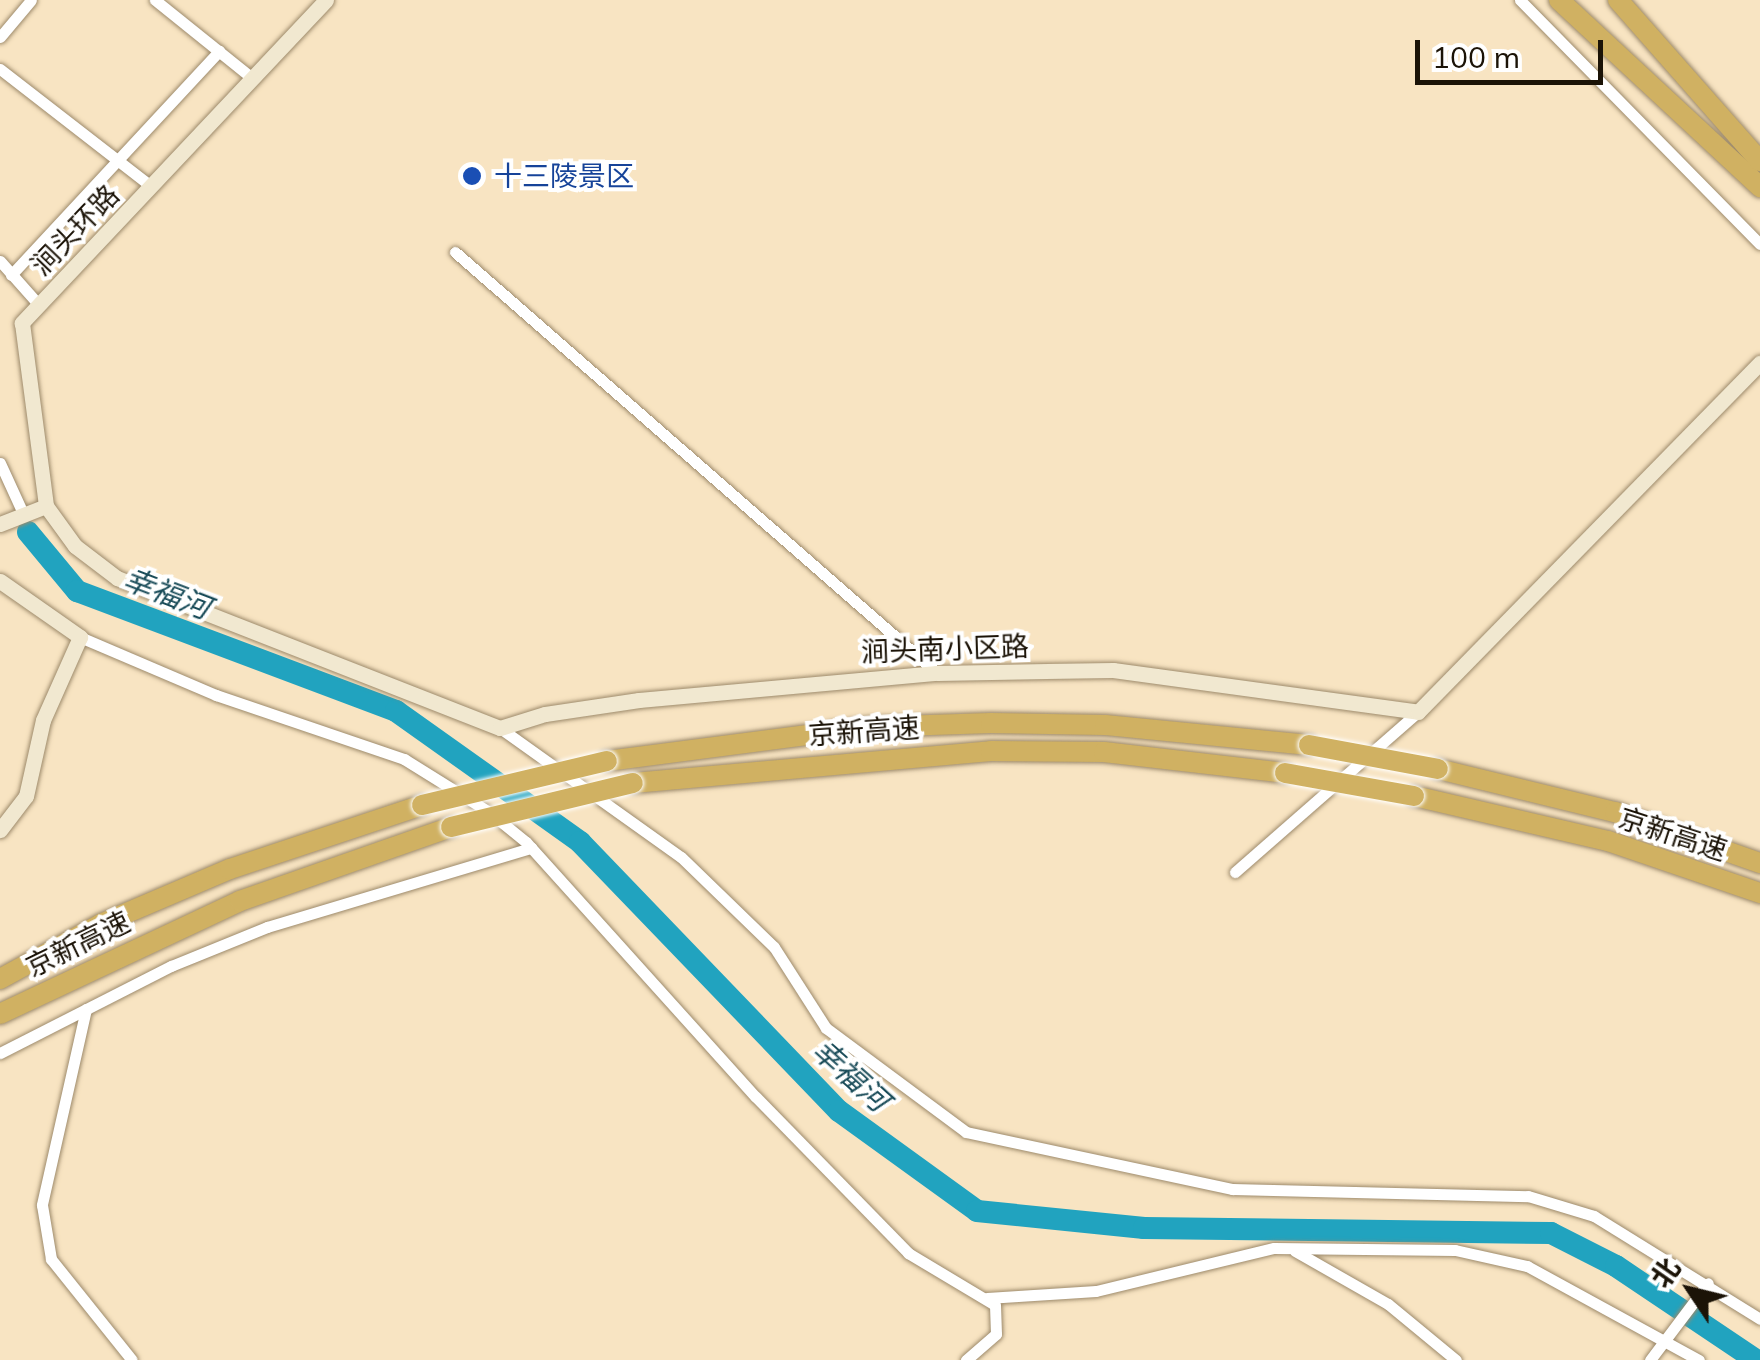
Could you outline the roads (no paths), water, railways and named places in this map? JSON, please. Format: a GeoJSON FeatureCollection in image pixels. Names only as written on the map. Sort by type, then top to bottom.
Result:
{"type":"FeatureCollection","features":[{"type":"Feature","properties":{"kind":"highway"},"geometry":{"type":"LineString","coordinates":[[1559,0],[1760,187]]}},
{"type":"Feature","properties":{"kind":"highway"},"geometry":{"type":"LineString","coordinates":[[1618,0],[1760,161]]}},
{"type":"Feature","properties":{"kind":"highway","name":"京新高速"},"geometry":{"type":"LineString","coordinates":[[0,979],[102,924],[230,870],[422,805],[607,760],[758,738],[991,723],[1104,724],[1309,746],[1438,769],[1615,812],[1760,863]]}},
{"type":"Feature","properties":{"kind":"highway","name":"京新高速"},"geometry":{"type":"LineString","coordinates":[[0,1014],[240,901],[451,827],[634,783],[991,751],[1104,752],[1285,773],[1414,796],[1608,841],[1760,894]]}},
{"type":"Feature","properties":{"kind":"street"},"geometry":{"type":"LineString","coordinates":[[0,36],[31,0]]}},
{"type":"Feature","properties":{"kind":"street"},"geometry":{"type":"LineString","coordinates":[[155,0],[252,78]]}},
{"type":"Feature","properties":{"kind":"street","name":"涧头环路"},"geometry":{"type":"LineString","coordinates":[[46,506],[22,323],[326,0]]}},
{"type":"Feature","properties":{"kind":"street"},"geometry":{"type":"LineString","coordinates":[[1520,0],[1760,244]]}},
{"type":"Feature","properties":{"kind":"street"},"geometry":{"type":"LineString","coordinates":[[11,276],[219,51]]}},
{"type":"Feature","properties":{"kind":"street"},"geometry":{"type":"LineString","coordinates":[[0,69],[151,186]]}},
{"type":"Feature","properties":{"kind":"street"},"geometry":{"type":"LineString","coordinates":[[454,252],[937,673]]}},
{"type":"Feature","properties":{"kind":"street"},"geometry":{"type":"LineString","coordinates":[[0,261],[39,304]]}},
{"type":"Feature","properties":{"kind":"street"},"geometry":{"type":"LineString","coordinates":[[1235,872],[1418,712],[1760,363]]}},
{"type":"Feature","properties":{"kind":"street"},"geometry":{"type":"LineString","coordinates":[[2,470],[22,511]]}},
{"type":"Feature","properties":{"kind":"street"},"geometry":{"type":"LineString","coordinates":[[0,524],[22,511],[46,506],[75,546],[117,578],[500,728],[681,858],[774,947],[826,1028],[966,1132],[1232,1189],[1528,1196],[1594,1216],[1760,1318]]}},
{"type":"Feature","properties":{"kind":"street"},"geometry":{"type":"LineString","coordinates":[[0,581],[80,637],[234,702],[404,758],[458,790],[531,848],[756,1097],[908,1253],[939,1277],[987,1298],[1096,1292],[1227,1255],[1289,1248],[1496,1255],[1666,1339],[1699,1360]]}},
{"type":"Feature","properties":{"kind":"street"},"geometry":{"type":"LineString","coordinates":[[0,830],[26,796],[43,720],[80,637]]}},
{"type":"Feature","properties":{"kind":"street","name":"涧头南小区路"},"geometry":{"type":"LineString","coordinates":[[500,728],[544,714],[639,700],[937,673],[1113,670],[1418,712]]}},
{"type":"Feature","properties":{"kind":"street"},"geometry":{"type":"LineString","coordinates":[[0,1053],[86,1009],[268,927],[531,848]]}},
{"type":"Feature","properties":{"kind":"street"},"geometry":{"type":"LineString","coordinates":[[86,1009],[42,1205],[51,1259],[132,1360]]}},
{"type":"Feature","properties":{"kind":"street"},"geometry":{"type":"LineString","coordinates":[[1289,1248],[1388,1304],[1456,1360]]}},
{"type":"Feature","properties":{"kind":"street"},"geometry":{"type":"LineString","coordinates":[[1650,1360],[1708,1283]]}},
{"type":"Feature","properties":{"kind":"street"},"geometry":{"type":"LineString","coordinates":[[966,1360],[996,1334],[999,1319],[987,1298]]}},
{"type":"Feature","properties":{"kind":"waterway","name":"幸福河"},"geometry":{"type":"LineString","coordinates":[[28,532],[77,591],[396,711],[580,842],[839,1111],[977,1211],[1144,1228],[1551,1233],[1616,1266],[1756,1360]]}},
{"type":"Feature","properties":{"kind":"place","name":"十三陵景区"},"geometry":{"type":"Point","coordinates":[472,176]}}]}
